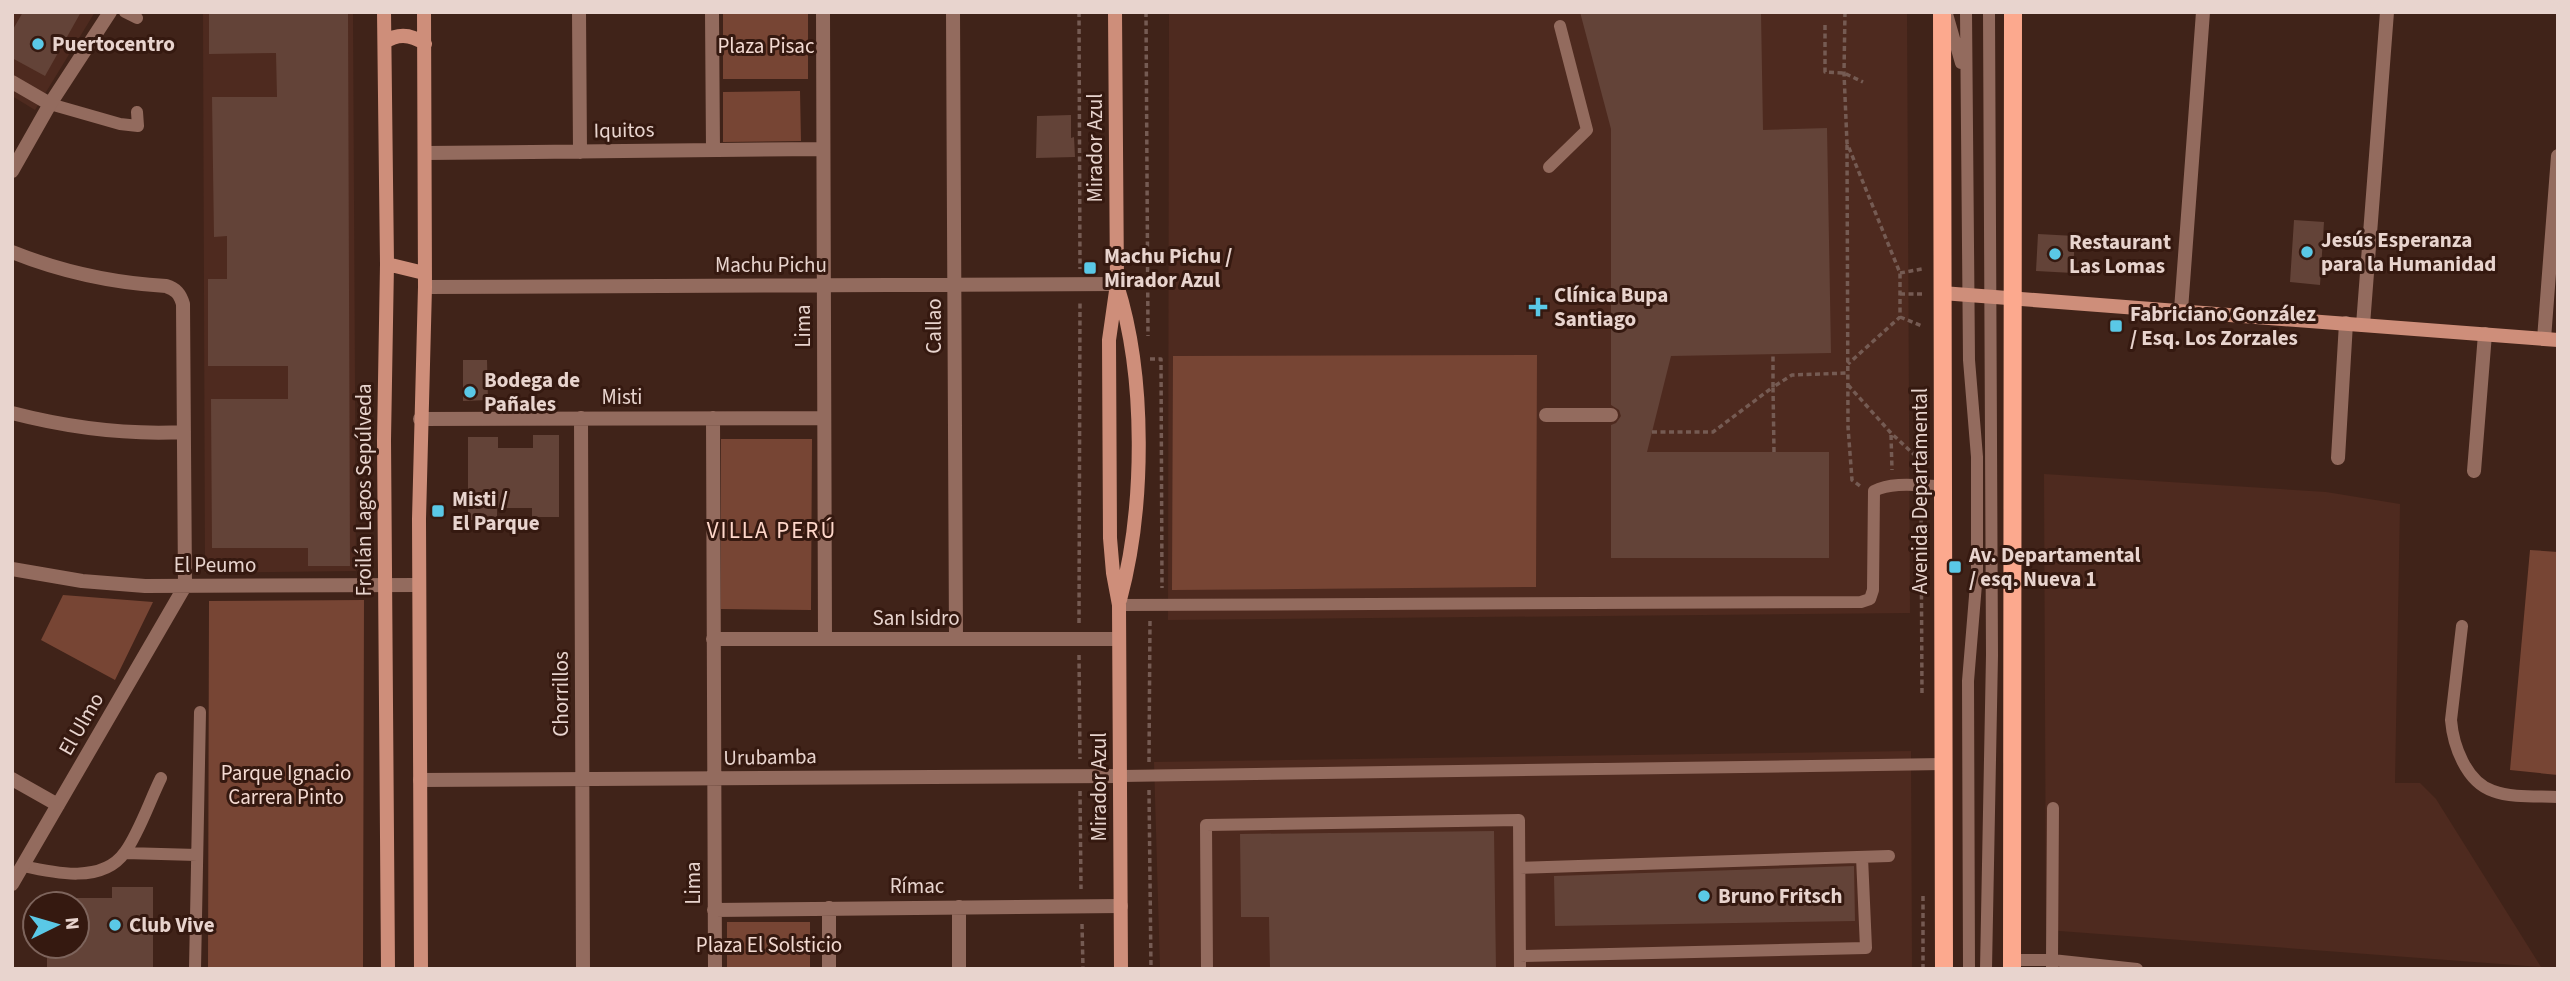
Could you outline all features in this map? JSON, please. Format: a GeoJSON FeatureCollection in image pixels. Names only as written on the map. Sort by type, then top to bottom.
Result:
{"type":"FeatureCollection","features":[{"type":"Feature","properties":{"kind":"main road","name":"Avenida Departamental"},"geometry":{"type":"LineString","coordinates":[[1944,12],[1944,969]]}},
{"type":"Feature","properties":{"kind":"main road"},"geometry":{"type":"LineString","coordinates":[[2012,964],[2013,12]]}},
{"type":"Feature","properties":{"kind":"street"},"geometry":{"type":"LineString","coordinates":[[12,171],[50,104],[110,12]]}},
{"type":"Feature","properties":{"kind":"street","name":"Froilán Lagos Sepúlveda"},"geometry":{"type":"LineString","coordinates":[[384,12],[388,969]]}},
{"type":"Feature","properties":{"kind":"street"},"geometry":{"type":"LineString","coordinates":[[421,969],[419,585],[424,280],[424,12]]}},
{"type":"Feature","properties":{"kind":"street"},"geometry":{"type":"LineString","coordinates":[[579,12],[580,152]]}},
{"type":"Feature","properties":{"kind":"street"},"geometry":{"type":"LineString","coordinates":[[712,12],[713,150]]}},
{"type":"Feature","properties":{"kind":"street","name":"Lima"},"geometry":{"type":"LineString","coordinates":[[823,12],[825,639]]}},
{"type":"Feature","properties":{"kind":"street","name":"Callao"},"geometry":{"type":"LineString","coordinates":[[953,12],[956,639]]}},
{"type":"Feature","properties":{"kind":"street","name":"Mirador Azul"},"geometry":{"type":"LineString","coordinates":[[1115,12],[1117,284],[1111,312],[1109,352],[1110,538],[1119,605],[1121,969]]}},
{"type":"Feature","properties":{"kind":"street"},"geometry":{"type":"LineString","coordinates":[[2181,310],[2203,12]]}},
{"type":"Feature","properties":{"kind":"street"},"geometry":{"type":"LineString","coordinates":[[2363,324],[2387,12]]}},
{"type":"Feature","properties":{"kind":"street"},"geometry":{"type":"LineString","coordinates":[[384,42],[402,35],[411,36],[425,44]]}},
{"type":"Feature","properties":{"kind":"street"},"geometry":{"type":"LineString","coordinates":[[12,82],[50,104]]}},
{"type":"Feature","properties":{"kind":"street","name":"Iquitos"},"geometry":{"type":"LineString","coordinates":[[425,153],[823,149]]}},
{"type":"Feature","properties":{"kind":"street"},"geometry":{"type":"LineString","coordinates":[[1942,293],[2551,339],[2558,156]]}},
{"type":"Feature","properties":{"kind":"street"},"geometry":{"type":"LineString","coordinates":[[12,252],[73,273],[166,286],[176,291],[183,304],[185,586]]}},
{"type":"Feature","properties":{"kind":"street"},"geometry":{"type":"LineString","coordinates":[[387,264],[424,280]]}},
{"type":"Feature","properties":{"kind":"street","name":"Machu Pichu"},"geometry":{"type":"LineString","coordinates":[[424,280],[824,285],[1117,284]]}},
{"type":"Feature","properties":{"kind":"street","name":"Mirador Azul"},"geometry":{"type":"LineString","coordinates":[[1117,284],[1134,359],[1137,442],[1132,537],[1119,605]]}},
{"type":"Feature","properties":{"kind":"street"},"geometry":{"type":"LineString","coordinates":[[2338,458],[2346,323]]}},
{"type":"Feature","properties":{"kind":"street"},"geometry":{"type":"LineString","coordinates":[[2474,471],[2485,334]]}},
{"type":"Feature","properties":{"kind":"street"},"geometry":{"type":"LineString","coordinates":[[12,413],[83,429],[148,434],[184,432]]}},
{"type":"Feature","properties":{"kind":"street"},"geometry":{"type":"LineString","coordinates":[[1546,415],[1611,415]]}},
{"type":"Feature","properties":{"kind":"street","name":"Chorrillos"},"geometry":{"type":"LineString","coordinates":[[581,418],[583,969]]}},
{"type":"Feature","properties":{"kind":"street","name":"Lima"},"geometry":{"type":"LineString","coordinates":[[713,418],[715,969]]}},
{"type":"Feature","properties":{"kind":"street","name":"Misti"},"geometry":{"type":"LineString","coordinates":[[420,419],[824,418]]}},
{"type":"Feature","properties":{"kind":"street","name":"El Peumo"},"geometry":{"type":"LineString","coordinates":[[12,569],[106,583],[185,586],[419,585]]}},
{"type":"Feature","properties":{"kind":"street","name":"El Ulmo"},"geometry":{"type":"LineString","coordinates":[[12,884],[185,586]]}},
{"type":"Feature","properties":{"kind":"street","name":"San Isidro"},"geometry":{"type":"LineString","coordinates":[[713,639],[1119,639]]}},
{"type":"Feature","properties":{"kind":"street","name":"Urubamba"},"geometry":{"type":"LineString","coordinates":[[420,780],[1121,776]]}},
{"type":"Feature","properties":{"kind":"street"},"geometry":{"type":"LineString","coordinates":[[12,779],[58,805]]}},
{"type":"Feature","properties":{"kind":"street","name":"Rímac"},"geometry":{"type":"LineString","coordinates":[[714,910],[1121,906]]}},
{"type":"Feature","properties":{"kind":"street"},"geometry":{"type":"LineString","coordinates":[[958,907],[959,969]]}},
{"type":"Feature","properties":{"kind":"street"},"geometry":{"type":"LineString","coordinates":[[829,908],[829,969]]}},
{"type":"Feature","properties":{"kind":"lane"},"geometry":{"type":"LineString","coordinates":[[1944,12],[1966,80]]}},
{"type":"Feature","properties":{"kind":"lane"},"geometry":{"type":"LineString","coordinates":[[1966,12],[1969,360],[1977,457],[1977,572],[1968,681],[1969,969]]}},
{"type":"Feature","properties":{"kind":"lane"},"geometry":{"type":"LineString","coordinates":[[1986,969],[1992,655],[1989,12]]}},
{"type":"Feature","properties":{"kind":"lane"},"geometry":{"type":"LineString","coordinates":[[1549,167],[1587,130],[1560,26]]}},
{"type":"Feature","properties":{"kind":"lane"},"geometry":{"type":"LineString","coordinates":[[50,104],[120,124],[138,119]]}},
{"type":"Feature","properties":{"kind":"lane"},"geometry":{"type":"LineString","coordinates":[[1119,605],[1861,602],[1870,599],[1873,590],[1874,491],[1892,486],[1943,486]]}},
{"type":"Feature","properties":{"kind":"lane"},"geometry":{"type":"LineString","coordinates":[[2462,626],[2451,720],[2452,733],[2469,771],[2491,791],[2558,797]]}},
{"type":"Feature","properties":{"kind":"lane"},"geometry":{"type":"LineString","coordinates":[[195,969],[200,712]]}},
{"type":"Feature","properties":{"kind":"lane"},"geometry":{"type":"LineString","coordinates":[[1121,776],[1943,764]]}},
{"type":"Feature","properties":{"kind":"lane"},"geometry":{"type":"LineString","coordinates":[[23,866],[56,873],[95,872],[111,866],[125,853],[161,778]]}},
{"type":"Feature","properties":{"kind":"lane"},"geometry":{"type":"LineString","coordinates":[[2052,964],[2053,807]]}},
{"type":"Feature","properties":{"kind":"lane"},"geometry":{"type":"LineString","coordinates":[[1207,969],[1206,824],[1519,820],[1520,962],[1866,948],[1862,857]]}},
{"type":"Feature","properties":{"kind":"lane"},"geometry":{"type":"LineString","coordinates":[[125,853],[197,855]]}},
{"type":"Feature","properties":{"kind":"lane"},"geometry":{"type":"LineString","coordinates":[[1520,868],[1889,856]]}},
{"type":"Feature","properties":{"kind":"lane"},"geometry":{"type":"LineString","coordinates":[[2012,964],[2137,969]]}},
{"type":"Feature","properties":{"kind":"path"},"geometry":{"type":"LineString","coordinates":[[1079,12],[1079,639],[1083,969]]}},
{"type":"Feature","properties":{"kind":"path"},"geometry":{"type":"LineString","coordinates":[[1845,12],[1848,386],[1852,480],[1855,485],[1874,491]]}},
{"type":"Feature","properties":{"kind":"path"},"geometry":{"type":"LineString","coordinates":[[1825,25],[1825,72],[1844,73],[1863,82]]}},
{"type":"Feature","properties":{"kind":"path"},"geometry":{"type":"LineString","coordinates":[[1847,143],[1900,273],[1900,317],[1848,364]]}},
{"type":"Feature","properties":{"kind":"path"},"geometry":{"type":"LineString","coordinates":[[1900,273],[1922,269]]}},
{"type":"Feature","properties":{"kind":"path"},"geometry":{"type":"LineString","coordinates":[[1900,294],[1922,294]]}},
{"type":"Feature","properties":{"kind":"path"},"geometry":{"type":"LineString","coordinates":[[1900,317],[1922,326]]}},
{"type":"Feature","properties":{"kind":"path"},"geometry":{"type":"LineString","coordinates":[[1773,354],[1774,452]]}},
{"type":"Feature","properties":{"kind":"path"},"geometry":{"type":"LineString","coordinates":[[1652,432],[1713,432],[1792,375],[1848,373]]}},
{"type":"Feature","properties":{"kind":"path"},"geometry":{"type":"LineString","coordinates":[[1848,386],[1921,461]]}},
{"type":"Feature","properties":{"kind":"path"},"geometry":{"type":"LineString","coordinates":[[1891,433],[1892,486]]}},
{"type":"Feature","properties":{"kind":"shaded area"},"geometry":{"type":"Polygon","coordinates":[[[12,12],[95,12],[35,110],[12,96],[12,12]]]}},
{"type":"Feature","properties":{"kind":"shaded area"},"geometry":{"type":"Polygon","coordinates":[[[203,12],[353,12],[356,571],[205,573],[203,12]]]}},
{"type":"Feature","properties":{"kind":"shaded area","name":"Clínica Bupa Santiago"},"geometry":{"type":"Polygon","coordinates":[[[1169,12],[1907,12],[1910,613],[1168,620],[1169,12]]]}},
{"type":"Feature","properties":{"kind":"shaded area"},"geometry":{"type":"Polygon","coordinates":[[[2044,474],[2326,492],[2400,504],[2395,783],[2420,783],[2436,799],[2541,967],[2046,930],[2044,474]]]}},
{"type":"Feature","properties":{"kind":"shaded area"},"geometry":{"type":"Polygon","coordinates":[[[1911,751],[1912,969],[1160,969],[1154,762],[1911,751]]]}},
{"type":"Feature","properties":{"kind":"green space","name":"Plaza Pisac"},"geometry":{"type":"Polygon","coordinates":[[[723,12],[808,12],[808,79],[723,79],[723,12]]]}},
{"type":"Feature","properties":{"kind":"green space"},"geometry":{"type":"Polygon","coordinates":[[[800,91],[801,141],[723,142],[723,92],[800,91]]]}},
{"type":"Feature","properties":{"kind":"green space"},"geometry":{"type":"Polygon","coordinates":[[[1537,355],[1536,587],[1172,590],[1173,356],[1537,355]]]}},
{"type":"Feature","properties":{"kind":"green space"},"geometry":{"type":"Polygon","coordinates":[[[721,439],[812,439],[811,610],[721,609],[721,439]]]}},
{"type":"Feature","properties":{"kind":"green space"},"geometry":{"type":"Polygon","coordinates":[[[2530,550],[2558,552],[2558,775],[2510,770],[2530,550]]]}},
{"type":"Feature","properties":{"kind":"green space"},"geometry":{"type":"Polygon","coordinates":[[[63,595],[153,602],[115,680],[41,640],[63,595]]]}},
{"type":"Feature","properties":{"kind":"green space","name":"Parque Ignacio Carrera Pinto"},"geometry":{"type":"Polygon","coordinates":[[[364,600],[363,969],[208,969],[209,601],[364,600]]]}},
{"type":"Feature","properties":{"kind":"green space","name":"Plaza El Solsticio"},"geometry":{"type":"Polygon","coordinates":[[[727,922],[810,922],[810,969],[727,969],[727,922]]]}},
{"type":"Feature","properties":{"kind":"building","name":"Puertocentro"},"geometry":{"type":"Polygon","coordinates":[[[23,12],[81,12],[45,76],[12,58],[12,31],[23,12]]]}},
{"type":"Feature","properties":{"kind":"building"},"geometry":{"type":"Polygon","coordinates":[[[209,12],[348,12],[350,566],[308,566],[308,548],[212,548],[211,399],[288,399],[288,366],[208,366],[208,279],[227,279],[227,236],[214,237],[212,97],[277,97],[276,53],[209,54],[209,12]]]}},
{"type":"Feature","properties":{"kind":"building"},"geometry":{"type":"Polygon","coordinates":[[[1580,12],[1761,12],[1763,130],[1827,128],[1831,353],[1671,356],[1647,452],[1829,452],[1829,558],[1611,558],[1611,425],[1621,416],[1619,410],[1611,405],[1611,129],[1580,12]]]}},
{"type":"Feature","properties":{"kind":"building"},"geometry":{"type":"Polygon","coordinates":[[[1071,115],[1071,138],[1074,137],[1075,157],[1036,158],[1037,116],[1071,115]]]}},
{"type":"Feature","properties":{"kind":"building","name":"Jesús Esperanza para la Humanidad"},"geometry":{"type":"Polygon","coordinates":[[[2294,220],[2324,222],[2320,285],[2290,282],[2294,220]]]}},
{"type":"Feature","properties":{"kind":"building","name":"Restaurant Las Lomas"},"geometry":{"type":"Polygon","coordinates":[[[2038,234],[2075,236],[2073,273],[2036,271],[2038,234]]]}},
{"type":"Feature","properties":{"kind":"building"},"geometry":{"type":"Polygon","coordinates":[[[463,360],[487,360],[488,400],[463,401],[463,360]]]}},
{"type":"Feature","properties":{"kind":"building"},"geometry":{"type":"Polygon","coordinates":[[[533,435],[559,435],[559,517],[532,517],[532,508],[497,508],[497,520],[468,520],[468,437],[498,437],[498,448],[533,448],[533,435]]]}},
{"type":"Feature","properties":{"kind":"building"},"geometry":{"type":"Polygon","coordinates":[[[1494,831],[1496,969],[1270,969],[1269,917],[1241,917],[1240,834],[1494,831]]]}},
{"type":"Feature","properties":{"kind":"building","name":"Bruno Fritsch"},"geometry":{"type":"Polygon","coordinates":[[[1854,866],[1855,921],[1555,926],[1554,876],[1854,866]]]}},
{"type":"Feature","properties":{"kind":"building","name":"Club Vive"},"geometry":{"type":"Polygon","coordinates":[[[112,887],[153,887],[153,969],[47,969],[47,960],[91,960],[91,898],[112,898],[112,887]]]}},
{"type":"Feature","properties":{"kind":"place","name":"Puertocentro"},"geometry":{"type":"Point","coordinates":[38,44]}},
{"type":"Feature","properties":{"kind":"place","name":"Jesús Esperanza para la Humanidad"},"geometry":{"type":"Point","coordinates":[2307,252]}},
{"type":"Feature","properties":{"kind":"place","name":"Restaurant Las Lomas"},"geometry":{"type":"Point","coordinates":[2055,254]}},
{"type":"Feature","properties":{"kind":"place","name":"Machu Pichu / Mirador Azul"},"geometry":{"type":"Point","coordinates":[1090,268]}},
{"type":"Feature","properties":{"kind":"place","name":"Clínica Bupa Santiago"},"geometry":{"type":"Point","coordinates":[1538,307]}},
{"type":"Feature","properties":{"kind":"place","name":"Fabriciano González / Esq. Los Zorzales"},"geometry":{"type":"Point","coordinates":[2116,326]}},
{"type":"Feature","properties":{"kind":"place","name":"Bodega de Pañales"},"geometry":{"type":"Point","coordinates":[470,392]}},
{"type":"Feature","properties":{"kind":"place","name":"Misti / El Parque"},"geometry":{"type":"Point","coordinates":[438,511]}},
{"type":"Feature","properties":{"kind":"place","name":"Av. Departamental / esq. Nueva 1"},"geometry":{"type":"Point","coordinates":[1955,567]}},
{"type":"Feature","properties":{"kind":"place","name":"Bruno Fritsch"},"geometry":{"type":"Point","coordinates":[1704,896]}},
{"type":"Feature","properties":{"kind":"place","name":"Club Vive"},"geometry":{"type":"Point","coordinates":[115,925]}},
{"type":"Feature","properties":{"kind":"district","name":"VILLA PERÚ"},"geometry":{"type":"Point","coordinates":[772,530]}}]}
